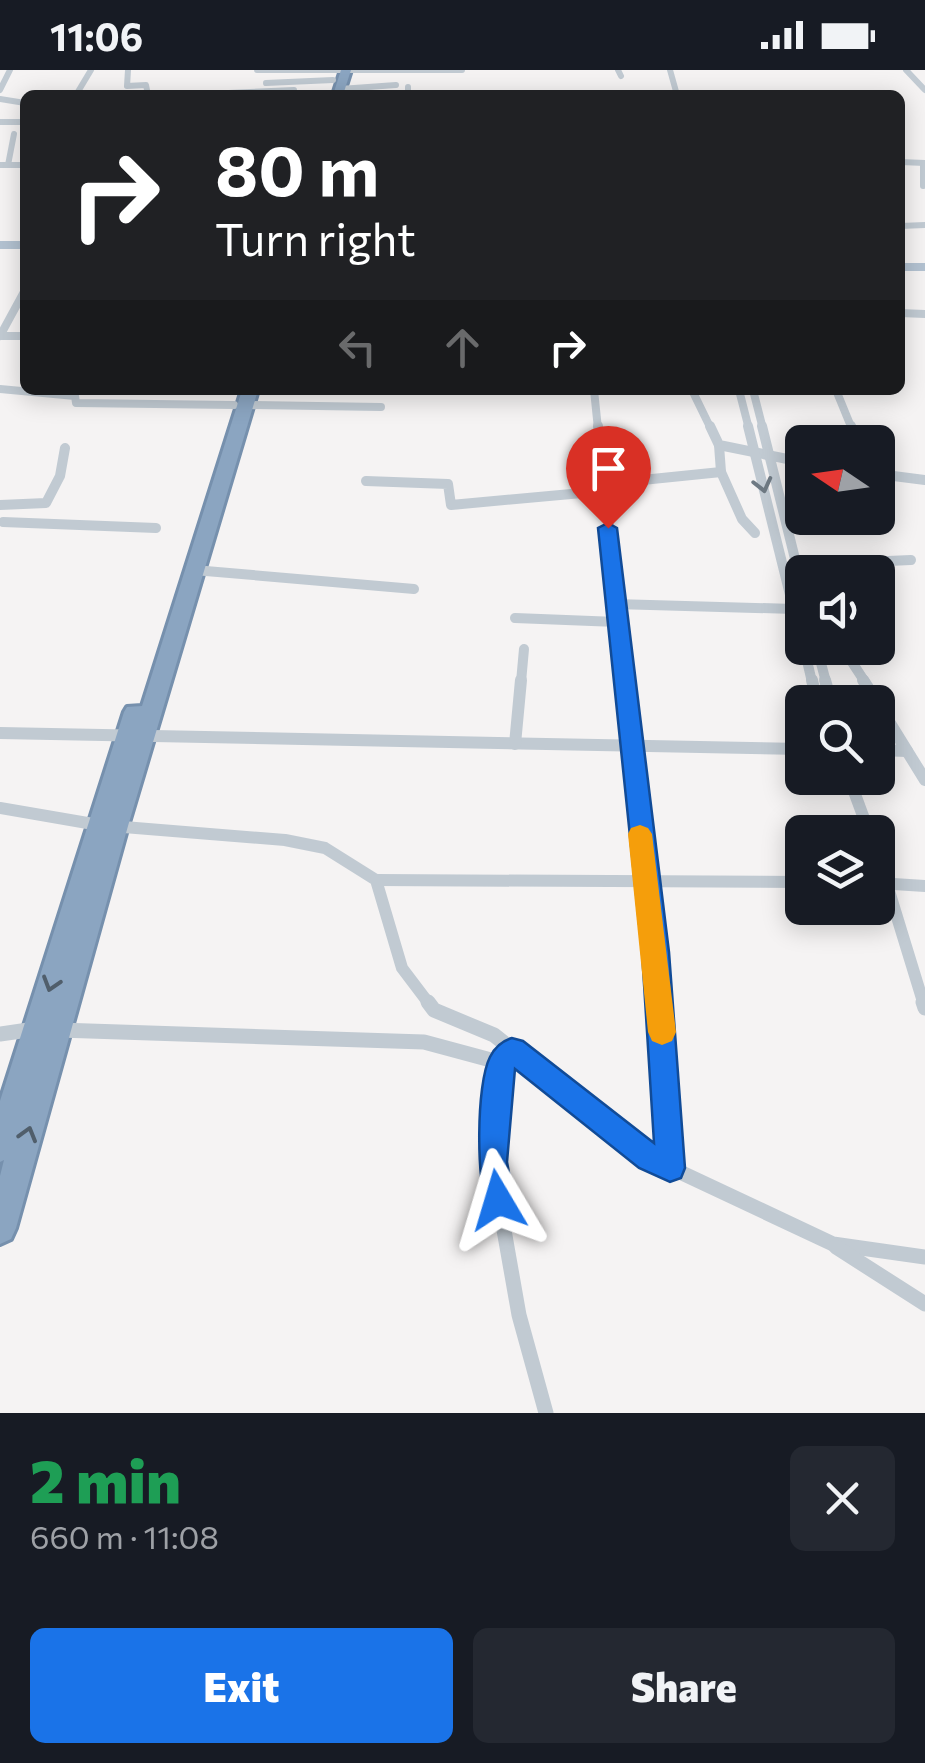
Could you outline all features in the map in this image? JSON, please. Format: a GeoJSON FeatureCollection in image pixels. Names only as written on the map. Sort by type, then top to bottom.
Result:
{"type":"FeatureCollection","features":[{"type":"Feature","properties":{"kind":"highway"},"geometry":{"type":"LineString","coordinates":[[336,81],[346,70]]}},
{"type":"Feature","properties":{"kind":"highway"},"geometry":{"type":"LineString","coordinates":[[137,734],[194,570],[242,398]]}},
{"type":"Feature","properties":{"kind":"highway"},"geometry":{"type":"LineString","coordinates":[[0,1228],[48,1029],[242,398]]}},
{"type":"Feature","properties":{"kind":"highway"},"geometry":{"type":"LineString","coordinates":[[0,1148],[48,1029]]}},
{"type":"Feature","properties":{"kind":"street"},"geometry":{"type":"LineString","coordinates":[[0,90],[10,70]]}},
{"type":"Feature","properties":{"kind":"street"},"geometry":{"type":"LineString","coordinates":[[128,70],[126,86],[146,85],[147,90]]}},
{"type":"Feature","properties":{"kind":"street"},"geometry":{"type":"LineString","coordinates":[[256,70],[336,81]]}},
{"type":"Feature","properties":{"kind":"street"},"geometry":{"type":"LineString","coordinates":[[336,81],[346,70],[462,70]]}},
{"type":"Feature","properties":{"kind":"street"},"geometry":{"type":"LineString","coordinates":[[906,70],[925,90]]}},
{"type":"Feature","properties":{"kind":"street"},"geometry":{"type":"LineString","coordinates":[[294,90],[266,90],[264,84],[336,81],[396,85]]}},
{"type":"Feature","properties":{"kind":"street"},"geometry":{"type":"LineString","coordinates":[[4,165],[14,134]]}},
{"type":"Feature","properties":{"kind":"street"},"geometry":{"type":"LineString","coordinates":[[923,186],[924,163]]}},
{"type":"Feature","properties":{"kind":"street"},"geometry":{"type":"LineString","coordinates":[[0,336],[20,299]]}},
{"type":"Feature","properties":{"kind":"street"},"geometry":{"type":"LineString","coordinates":[[65,395],[76,396],[76,403],[242,398],[382,407]]}},
{"type":"Feature","properties":{"kind":"street"},"geometry":{"type":"LineString","coordinates":[[595,395],[630,747],[656,952],[670,1168]]}},
{"type":"Feature","properties":{"kind":"street"},"geometry":{"type":"LineString","coordinates":[[695,395],[720,445],[721,472],[742,518],[755,533]]}},
{"type":"Feature","properties":{"kind":"street"},"geometry":{"type":"LineString","coordinates":[[741,395],[785,573]]}},
{"type":"Feature","properties":{"kind":"street"},"geometry":{"type":"LineString","coordinates":[[754,395],[795,555]]}},
{"type":"Feature","properties":{"kind":"street"},"geometry":{"type":"LineString","coordinates":[[838,395],[851,425]]}},
{"type":"Feature","properties":{"kind":"street"},"geometry":{"type":"LineString","coordinates":[[720,445],[754,449],[785,459]]}},
{"type":"Feature","properties":{"kind":"street"},"geometry":{"type":"LineString","coordinates":[[0,534],[0,506],[46,503],[60,476],[65,448]]}},
{"type":"Feature","properties":{"kind":"street"},"geometry":{"type":"LineString","coordinates":[[366,481],[447,483],[450,505],[721,472]]}},
{"type":"Feature","properties":{"kind":"street"},"geometry":{"type":"LineString","coordinates":[[895,476],[925,480]]}},
{"type":"Feature","properties":{"kind":"street"},"geometry":{"type":"LineString","coordinates":[[3,522],[156,528]]}},
{"type":"Feature","properties":{"kind":"street"},"geometry":{"type":"LineString","coordinates":[[895,561],[911,560]]}},
{"type":"Feature","properties":{"kind":"street"},"geometry":{"type":"LineString","coordinates":[[194,570],[414,590]]}},
{"type":"Feature","properties":{"kind":"street"},"geometry":{"type":"LineString","coordinates":[[615,604],[785,609]]}},
{"type":"Feature","properties":{"kind":"street"},"geometry":{"type":"LineString","coordinates":[[515,618],[617,622]]}},
{"type":"Feature","properties":{"kind":"street"},"geometry":{"type":"LineString","coordinates":[[515,744],[524,649]]}},
{"type":"Feature","properties":{"kind":"street"},"geometry":{"type":"LineString","coordinates":[[895,732],[925,780]]}},
{"type":"Feature","properties":{"kind":"street"},"geometry":{"type":"LineString","coordinates":[[0,733],[785,748]]}},
{"type":"Feature","properties":{"kind":"street"},"geometry":{"type":"LineString","coordinates":[[895,751],[907,751]]}},
{"type":"Feature","properties":{"kind":"street"},"geometry":{"type":"LineString","coordinates":[[0,808],[108,826],[285,840],[325,848],[376,880],[785,882]]}},
{"type":"Feature","properties":{"kind":"street"},"geometry":{"type":"LineString","coordinates":[[376,880],[402,968],[434,1010],[494,1035],[507,1057],[650,1158],[832,1244],[925,1304]]}},
{"type":"Feature","properties":{"kind":"street"},"geometry":{"type":"LineString","coordinates":[[895,884],[925,886]]}},
{"type":"Feature","properties":{"kind":"street"},"geometry":{"type":"LineString","coordinates":[[895,919],[925,1008]]}},
{"type":"Feature","properties":{"kind":"street"},"geometry":{"type":"LineString","coordinates":[[0,1034],[48,1029],[424,1042],[507,1057]]}},
{"type":"Feature","properties":{"kind":"street"},"geometry":{"type":"LineString","coordinates":[[507,1057],[492,1162],[520,1315],[546,1413]]}},
{"type":"Feature","properties":{"kind":"street"},"geometry":{"type":"LineString","coordinates":[[832,1244],[925,1257]]}},
{"type":"Feature","properties":{"kind":"slow traffic"},"geometry":{"type":"LineString","coordinates":[[640,834],[662,1032]]}},
{"type":"Feature","properties":{"kind":"route"},"geometry":{"type":"LineString","coordinates":[[498,1200],[492,1162],[502,1063],[512,1050],[650,1158],[670,1168],[656,952],[608,528]]}}]}
